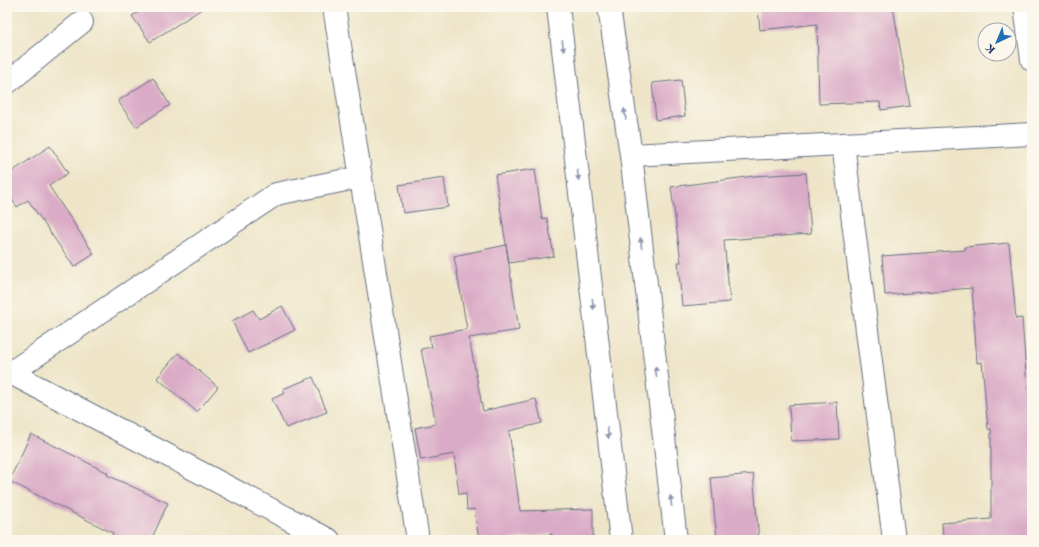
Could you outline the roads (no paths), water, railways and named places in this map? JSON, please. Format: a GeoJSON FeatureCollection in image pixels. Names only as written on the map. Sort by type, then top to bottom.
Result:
{"type":"FeatureCollection","features":[{"type":"Feature","properties":{"kind":"street"},"geometry":{"type":"LineString","coordinates":[[334,7],[418,540]]}},
{"type":"Feature","properties":{"kind":"street"},"geometry":{"type":"LineString","coordinates":[[558,7],[621,540]]}},
{"type":"Feature","properties":{"kind":"street"},"geometry":{"type":"LineString","coordinates":[[609,7],[631,155],[676,540]]}},
{"type":"Feature","properties":{"kind":"street"},"geometry":{"type":"LineString","coordinates":[[1025,7],[1032,60]]}},
{"type":"Feature","properties":{"kind":"street"},"geometry":{"type":"LineString","coordinates":[[7,83],[82,22]]}},
{"type":"Feature","properties":{"kind":"street"},"geometry":{"type":"LineString","coordinates":[[631,155],[1032,134]]}},
{"type":"Feature","properties":{"kind":"street"},"geometry":{"type":"LineString","coordinates":[[842,144],[894,540]]}},
{"type":"Feature","properties":{"kind":"street"},"geometry":{"type":"LineString","coordinates":[[329,540],[9,372],[276,194],[360,177]]}}]}
